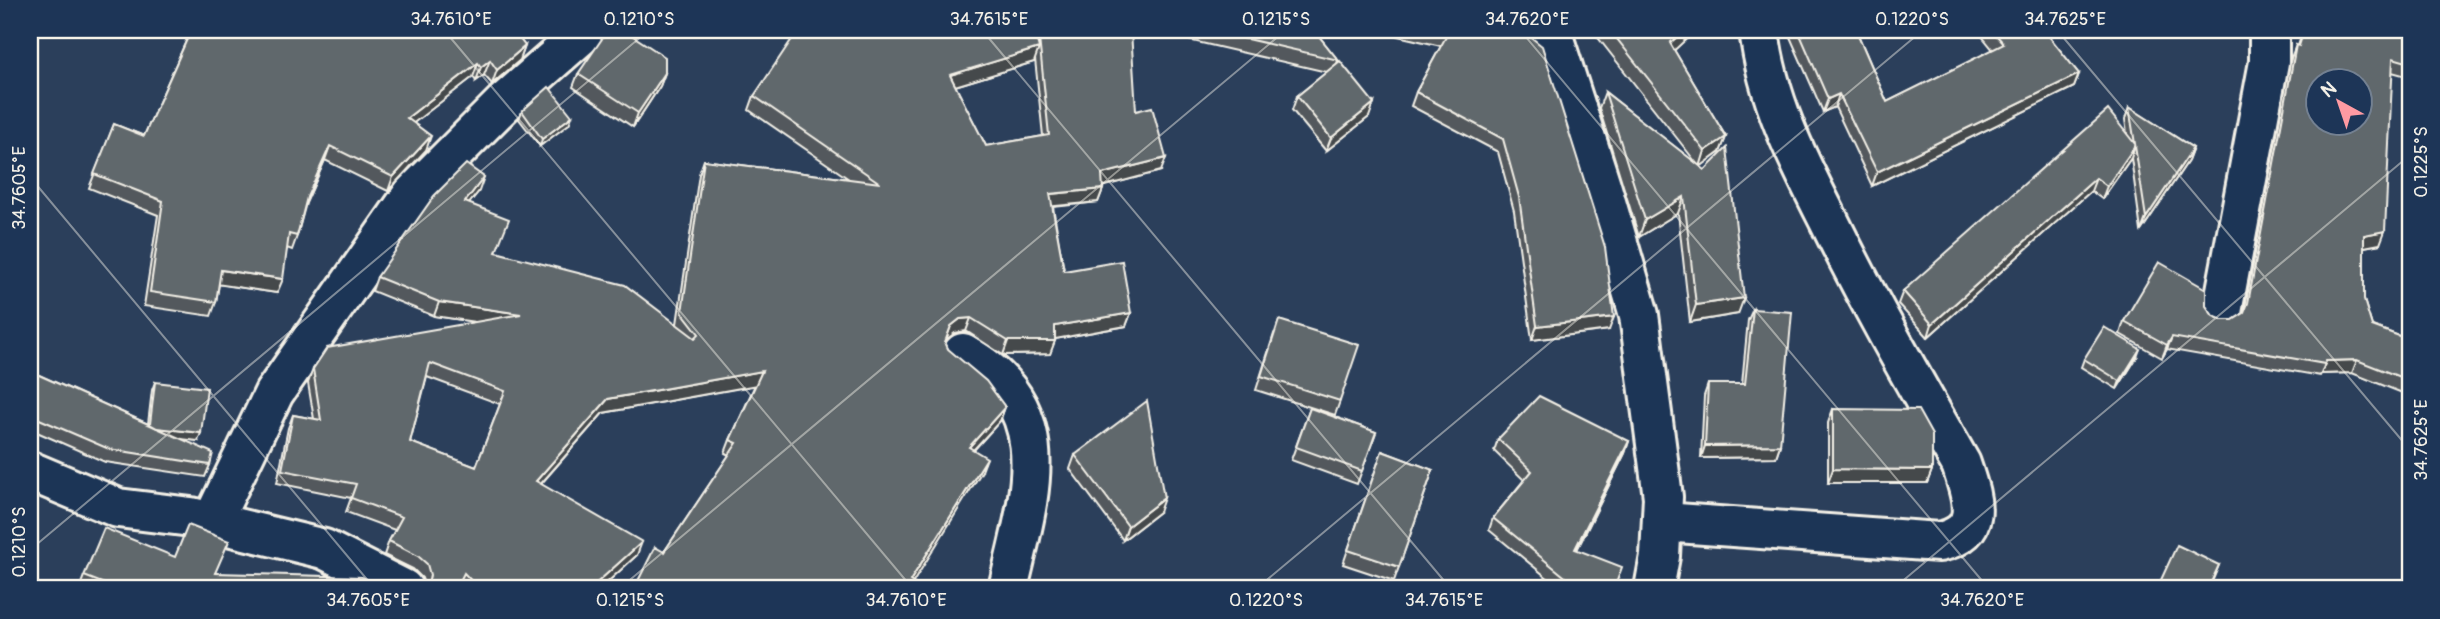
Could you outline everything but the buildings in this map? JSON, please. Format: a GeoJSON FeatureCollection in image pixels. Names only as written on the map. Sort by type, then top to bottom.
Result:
{"type":"FeatureCollection","features":[{"type":"Feature","properties":{"kind":"street"},"geometry":{"type":"LineString","coordinates":[[212,522],[274,393],[412,195],[496,110],[587,30]]}},
{"type":"Feature","properties":{"kind":"street"},"geometry":{"type":"LineString","coordinates":[[1551,30],[1639,315],[1664,497],[1654,589]]}},
{"type":"Feature","properties":{"kind":"street"},"geometry":{"type":"LineString","coordinates":[[1663,522],[1939,542],[1956,538],[1971,522],[1969,489],[1961,464],[1845,255],[1786,134],[1770,90],[1759,30]]}},
{"type":"Feature","properties":{"kind":"street"},"geometry":{"type":"LineString","coordinates":[[2222,312],[2269,62],[2269,30]]}},
{"type":"Feature","properties":{"kind":"street"},"geometry":{"type":"LineString","coordinates":[[964,353],[990,368],[1013,396],[1030,434],[1032,467],[1008,589]]}},
{"type":"Feature","properties":{"kind":"street"},"geometry":{"type":"LineString","coordinates":[[30,471],[118,508],[212,522],[324,548],[403,589]]}}]}
